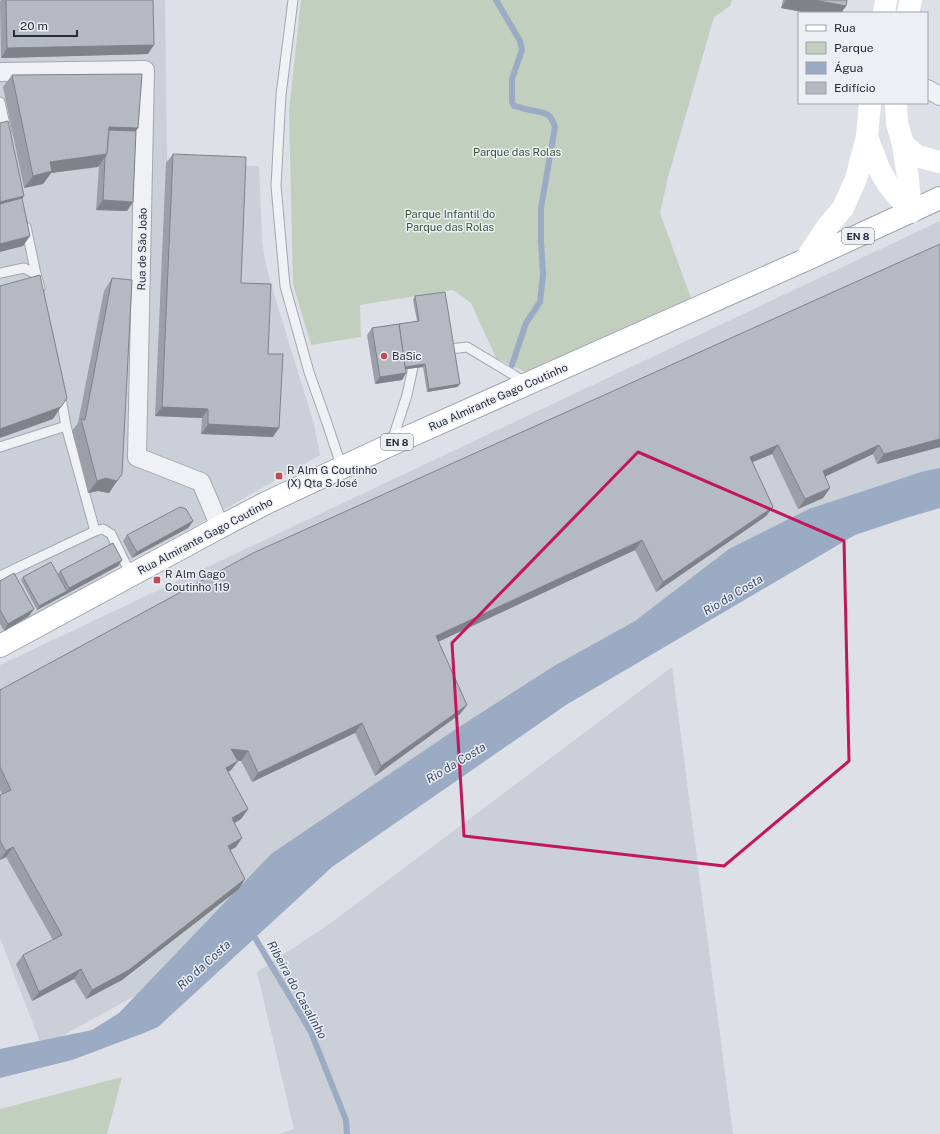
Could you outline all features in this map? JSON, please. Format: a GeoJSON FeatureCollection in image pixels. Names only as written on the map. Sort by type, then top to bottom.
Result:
{"type":"FeatureCollection","features":[{"type":"Feature","properties":{"kind":"main road"},"geometry":{"type":"LineString","coordinates":[[884,12],[886,0]]}},
{"type":"Feature","properties":{"kind":"main road"},"geometry":{"type":"LineString","coordinates":[[908,12],[911,0]]}},
{"type":"Feature","properties":{"kind":"main road"},"geometry":{"type":"LineString","coordinates":[[805,260],[828,226],[843,208],[856,179],[867,138],[870,104]]}},
{"type":"Feature","properties":{"kind":"main road"},"geometry":{"type":"LineString","coordinates":[[896,104],[897,123],[903,144],[908,178],[911,212]]}},
{"type":"Feature","properties":{"kind":"main road"},"geometry":{"type":"LineString","coordinates":[[867,138],[880,171],[889,186],[911,212]]}},
{"type":"Feature","properties":{"kind":"main road"},"geometry":{"type":"LineString","coordinates":[[903,144],[917,156],[940,162]]}},
{"type":"Feature","properties":{"kind":"main road","name":"Rua Almirante Gago Coutinho"},"geometry":{"type":"LineString","coordinates":[[0,646],[266,503],[390,445],[805,260],[940,198]]}},
{"type":"Feature","properties":{"kind":"street","name":"Rua de São João"},"geometry":{"type":"LineString","coordinates":[[0,72],[145,70],[137,457],[201,482],[220,527]]}},
{"type":"Feature","properties":{"kind":"street"},"geometry":{"type":"LineString","coordinates":[[928,90],[940,96]]}},
{"type":"Feature","properties":{"kind":"lane"},"geometry":{"type":"LineString","coordinates":[[293,0],[281,95],[276,186],[285,286],[309,372],[342,468]]}},
{"type":"Feature","properties":{"kind":"lane"},"geometry":{"type":"LineString","coordinates":[[0,102],[8,141]]}},
{"type":"Feature","properties":{"kind":"lane"},"geometry":{"type":"LineString","coordinates":[[24,220],[42,296]]}},
{"type":"Feature","properties":{"kind":"lane"},"geometry":{"type":"LineString","coordinates":[[0,273],[24,268],[36,274]]}},
{"type":"Feature","properties":{"kind":"lane"},"geometry":{"type":"LineString","coordinates":[[390,445],[407,395],[416,354],[467,347],[528,384]]}},
{"type":"Feature","properties":{"kind":"lane"},"geometry":{"type":"LineString","coordinates":[[59,388],[66,426],[95,531]]}},
{"type":"Feature","properties":{"kind":"lane"},"geometry":{"type":"LineString","coordinates":[[0,448],[66,426]]}},
{"type":"Feature","properties":{"kind":"lane"},"geometry":{"type":"LineString","coordinates":[[0,576],[95,531],[103,529],[111,534],[131,575]]}},
{"type":"Feature","properties":{"kind":"highlighted area"},"geometry":{"type":"Polygon","coordinates":[[[638,452],[844,541],[849,761],[724,866],[464,836],[452,643],[638,452]]]}},
{"type":"Feature","properties":{"kind":"shaded area"},"geometry":{"type":"Polygon","coordinates":[[[0,0],[165,0],[167,160],[240,166],[259,166],[264,255],[270,281],[314,424],[320,455],[188,530],[118,567],[34,618],[0,636],[0,0]]]}},
{"type":"Feature","properties":{"kind":"shaded area"},"geometry":{"type":"Polygon","coordinates":[[[940,221],[940,490],[836,513],[180,971],[42,1047],[0,938],[0,665],[940,221]]]}},
{"type":"Feature","properties":{"kind":"shaded area"},"geometry":{"type":"Polygon","coordinates":[[[672,667],[733,1134],[279,1134],[294,1129],[257,972],[332,922],[672,667]]]}},
{"type":"Feature","properties":{"kind":"green space","name":"Parque das Rolas"},"geometry":{"type":"Polygon","coordinates":[[[301,0],[732,0],[730,6],[714,17],[668,177],[660,213],[692,301],[529,374],[496,358],[471,303],[453,290],[360,305],[361,337],[311,345],[293,284],[289,111],[301,0]]]}},
{"type":"Feature","properties":{"kind":"green space"},"geometry":{"type":"Polygon","coordinates":[[[122,1077],[107,1134],[0,1134],[0,1109],[122,1077]]]}},
{"type":"Feature","properties":{"kind":"water","name":"Rio da Costa"},"geometry":{"type":"Polygon","coordinates":[[[940,468],[940,508],[855,535],[566,705],[332,867],[158,1027],[72,1060],[0,1078],[0,1049],[92,1030],[119,1013],[271,854],[456,729],[554,666],[635,621],[729,549],[809,509],[921,472],[940,468]]]}},
{"type":"Feature","properties":{"kind":"building"},"geometry":{"type":"Polygon","coordinates":[[[6,0],[153,0],[154,45],[7,48],[6,0]]]}},
{"type":"Feature","properties":{"kind":"building"},"geometry":{"type":"Polygon","coordinates":[[[814,0],[847,0],[846,6],[814,0]]]}},
{"type":"Feature","properties":{"kind":"building"},"geometry":{"type":"Polygon","coordinates":[[[142,74],[138,128],[109,127],[107,154],[50,162],[52,171],[33,176],[12,75],[142,74]]]}},
{"type":"Feature","properties":{"kind":"building"},"geometry":{"type":"Polygon","coordinates":[[[8,121],[24,196],[0,202],[0,123],[8,121]]]}},
{"type":"Feature","properties":{"kind":"building"},"geometry":{"type":"Polygon","coordinates":[[[109,130],[136,131],[133,202],[103,200],[105,157],[107,154],[109,130]]]}},
{"type":"Feature","properties":{"kind":"building"},"geometry":{"type":"Polygon","coordinates":[[[173,154],[246,157],[241,283],[271,284],[268,354],[283,354],[279,428],[208,424],[208,409],[162,407],[173,154]]]}},
{"type":"Feature","properties":{"kind":"building"},"geometry":{"type":"Polygon","coordinates":[[[22,198],[30,236],[0,244],[0,204],[22,198]]]}},
{"type":"Feature","properties":{"kind":"building"},"geometry":{"type":"Polygon","coordinates":[[[940,244],[940,439],[884,454],[879,445],[823,471],[830,488],[805,499],[778,445],[750,457],[773,507],[663,582],[642,540],[436,636],[467,705],[381,766],[362,723],[258,773],[248,751],[231,749],[238,761],[226,768],[248,809],[232,818],[242,838],[228,846],[245,879],[129,970],[92,990],[81,969],[39,992],[23,955],[62,935],[13,847],[6,851],[0,841],[0,795],[11,790],[0,767],[0,690],[253,553],[940,244]]]}},
{"type":"Feature","properties":{"kind":"building"},"geometry":{"type":"Polygon","coordinates":[[[40,275],[67,398],[61,407],[0,429],[0,286],[40,275]]]}},
{"type":"Feature","properties":{"kind":"building"},"geometry":{"type":"Polygon","coordinates":[[[112,278],[132,280],[122,474],[117,481],[106,478],[97,481],[81,419],[85,420],[112,278]]]}},
{"type":"Feature","properties":{"kind":"building"},"geometry":{"type":"Polygon","coordinates":[[[445,292],[460,384],[429,389],[425,364],[405,367],[399,324],[419,321],[415,296],[445,292]]]}},
{"type":"Feature","properties":{"kind":"building","name":"BaSic"},"geometry":{"type":"Polygon","coordinates":[[[399,324],[406,373],[380,377],[372,328],[399,324]]]}},
{"type":"Feature","properties":{"kind":"building"},"geometry":{"type":"Polygon","coordinates":[[[180,507],[186,509],[193,521],[137,552],[127,535],[180,507]]]}},
{"type":"Feature","properties":{"kind":"building"},"geometry":{"type":"Polygon","coordinates":[[[113,543],[122,560],[69,588],[60,571],[113,543]]]}},
{"type":"Feature","properties":{"kind":"building"},"geometry":{"type":"Polygon","coordinates":[[[51,562],[67,591],[39,606],[23,577],[51,562]]]}},
{"type":"Feature","properties":{"kind":"building"},"geometry":{"type":"Polygon","coordinates":[[[14,573],[34,609],[8,624],[0,610],[0,581],[14,573]]]}},
{"type":"Feature","properties":{"kind":"waterway"},"geometry":{"type":"LineString","coordinates":[[496,0],[520,41],[522,50],[512,79],[512,102],[514,106],[543,112],[549,115],[555,127],[541,208],[543,275],[540,302],[526,323],[512,365]]}},
{"type":"Feature","properties":{"kind":"waterway","name":"Ribeira do Casalinho"},"geometry":{"type":"LineString","coordinates":[[251,931],[311,1032],[346,1120],[347,1134]]}},
{"type":"Feature","properties":{"kind":"place","name":"BaSic"},"geometry":{"type":"Point","coordinates":[384,356]}},
{"type":"Feature","properties":{"kind":"place","name":"R Alm G Coutinho (X) Qta S José"},"geometry":{"type":"Point","coordinates":[279,476]}},
{"type":"Feature","properties":{"kind":"place","name":"R Alm Gago Coutinho 119"},"geometry":{"type":"Point","coordinates":[157,580]}},
{"type":"Feature","properties":{"kind":"park label","name":"Parque Infantil do Parque das Rolas"},"geometry":{"type":"Point","coordinates":[450,220]}}]}
